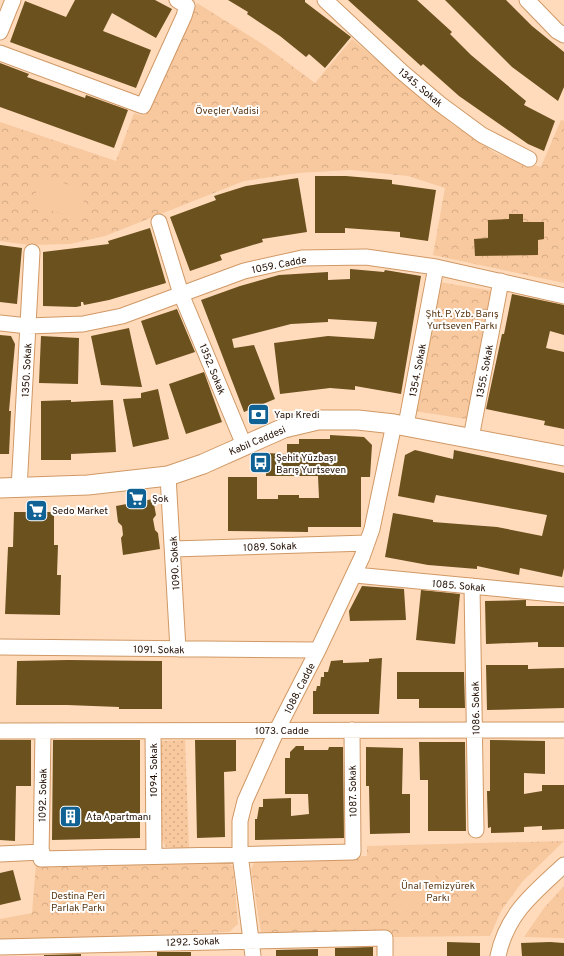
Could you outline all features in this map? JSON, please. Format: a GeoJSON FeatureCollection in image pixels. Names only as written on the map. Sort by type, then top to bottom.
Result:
{"type":"FeatureCollection","features":[{"type":"Feature","properties":{"kind":"main road","name":"Kabil Caddesi"},"geometry":{"type":"LineString","coordinates":[[0,488],[19,489],[88,485],[168,476],[203,464],[284,428],[318,420],[358,420],[400,424],[564,456]]}},
{"type":"Feature","properties":{"kind":"street"},"geometry":{"type":"LineString","coordinates":[[0,32],[13,0]]}},
{"type":"Feature","properties":{"kind":"street","name":"1345. Sokak"},"geometry":{"type":"LineString","coordinates":[[325,0],[402,72],[440,104],[482,135],[529,159]]}},
{"type":"Feature","properties":{"kind":"street"},"geometry":{"type":"LineString","coordinates":[[527,0],[557,31],[564,35]]}},
{"type":"Feature","properties":{"kind":"street"},"geometry":{"type":"LineString","coordinates":[[0,53],[144,106],[182,3]]}},
{"type":"Feature","properties":{"kind":"street","name":"1352. Sokak"},"geometry":{"type":"LineString","coordinates":[[159,222],[181,294],[244,445]]}},
{"type":"Feature","properties":{"kind":"street","name":"1350. Sokak"},"geometry":{"type":"LineString","coordinates":[[19,489],[32,252]]}},
{"type":"Feature","properties":{"kind":"street","name":"1059. Cadde"},"geometry":{"type":"LineString","coordinates":[[0,323],[28,326],[83,324],[122,316],[244,271],[302,258],[366,256],[436,267],[564,296]]}},
{"type":"Feature","properties":{"kind":"street","name":"1354. Sokak"},"geometry":{"type":"LineString","coordinates":[[400,424],[436,267]]}},
{"type":"Feature","properties":{"kind":"street","name":"1355. Sokak"},"geometry":{"type":"LineString","coordinates":[[471,438],[501,281]]}},
{"type":"Feature","properties":{"kind":"street","name":"1088. Cadde"},"geometry":{"type":"LineString","coordinates":[[253,956],[240,854],[240,821],[245,801],[277,730],[355,575],[367,543],[400,424]]}},
{"type":"Feature","properties":{"kind":"street","name":"1090. Sokak"},"geometry":{"type":"LineString","coordinates":[[168,476],[178,649]]}},
{"type":"Feature","properties":{"kind":"street","name":"1089. Sokak"},"geometry":{"type":"LineString","coordinates":[[173,549],[367,543]]}},
{"type":"Feature","properties":{"kind":"street","name":"1085. Sokak"},"geometry":{"type":"LineString","coordinates":[[355,575],[564,595]]}},
{"type":"Feature","properties":{"kind":"street","name":"1086. Sokak"},"geometry":{"type":"LineString","coordinates":[[472,586],[476,830]]}},
{"type":"Feature","properties":{"kind":"street","name":"1091. Sokak"},"geometry":{"type":"LineString","coordinates":[[0,647],[318,650]]}},
{"type":"Feature","properties":{"kind":"street","name":"1087. Sokak"},"geometry":{"type":"LineString","coordinates":[[240,854],[353,852],[352,730]]}},
{"type":"Feature","properties":{"kind":"street","name":"1073. Cadde"},"geometry":{"type":"LineString","coordinates":[[0,731],[564,730]]}},
{"type":"Feature","properties":{"kind":"street","name":"1092. Sokak"},"geometry":{"type":"LineString","coordinates":[[42,856],[43,731]]}},
{"type":"Feature","properties":{"kind":"street","name":"1094. Sokak"},"geometry":{"type":"LineString","coordinates":[[153,731],[154,856]]}},
{"type":"Feature","properties":{"kind":"street"},"geometry":{"type":"LineString","coordinates":[[0,854],[42,856],[154,856],[240,854]]}},
{"type":"Feature","properties":{"kind":"street"},"geometry":{"type":"LineString","coordinates":[[498,956],[503,936],[521,905],[564,865]]}},
{"type":"Feature","properties":{"kind":"street","name":"1292. Sokak"},"geometry":{"type":"LineString","coordinates":[[0,947],[35,951],[150,949],[251,940],[385,938],[385,956]]}},
{"type":"Feature","properties":{"kind":"green space","name":"Öveçler Vadisi"},"geometry":{"type":"Polygon","coordinates":[[[197,3],[264,45],[315,83],[352,39],[452,124],[497,154],[541,167],[561,120],[564,121],[564,283],[433,255],[445,188],[408,176],[351,170],[298,173],[244,181],[105,236],[70,244],[29,245],[0,241],[0,122],[116,161],[134,113],[143,116],[197,3]]]}},
{"type":"Feature","properties":{"kind":"green space"},"geometry":{"type":"Polygon","coordinates":[[[42,176],[87,191],[78,219],[32,204],[42,176]]]}},
{"type":"Feature","properties":{"kind":"green space","name":"Şht. P. Yzb. Barış Yurtseven Parkı"},"geometry":{"type":"Polygon","coordinates":[[[439,282],[499,292],[472,420],[414,411],[439,282]]]}},
{"type":"Feature","properties":{"kind":"green space"},"geometry":{"type":"Polygon","coordinates":[[[185,740],[189,849],[166,847],[161,838],[157,741],[185,740]]]}},
{"type":"Feature","properties":{"kind":"green space","name":"Ünal Temizyürek Parkı"},"geometry":{"type":"Polygon","coordinates":[[[564,841],[522,882],[501,911],[490,936],[392,937],[389,932],[261,932],[251,869],[257,857],[367,856],[367,846],[564,841]]]}},
{"type":"Feature","properties":{"kind":"green space","name":"Destina Peri Parlak Parkı"},"geometry":{"type":"Polygon","coordinates":[[[223,861],[233,866],[238,924],[229,932],[0,941],[0,919],[32,913],[36,864],[223,861]]]}},
{"type":"Feature","properties":{"kind":"green space"},"geometry":{"type":"Polygon","coordinates":[[[433,871],[443,892],[404,910],[394,890],[433,871]]]}},
{"type":"Feature","properties":{"kind":"green space"},"geometry":{"type":"Polygon","coordinates":[[[564,886],[564,938],[524,937],[544,908],[564,886]]]}},
{"type":"Feature","properties":{"kind":"building"},"geometry":{"type":"Polygon","coordinates":[[[75,0],[155,0],[172,9],[156,38],[112,13],[103,31],[151,50],[136,88],[10,42],[25,1],[66,17],[75,0]]]}},
{"type":"Feature","properties":{"kind":"building"},"geometry":{"type":"Polygon","coordinates":[[[228,0],[305,0],[305,2],[351,37],[325,68],[309,54],[306,57],[280,36],[247,14],[248,12],[228,0]]]}},
{"type":"Feature","properties":{"kind":"building"},"geometry":{"type":"Polygon","coordinates":[[[348,0],[417,0],[452,32],[450,34],[471,55],[526,101],[524,105],[555,121],[544,151],[528,144],[459,96],[423,64],[421,66],[348,0]]]}},
{"type":"Feature","properties":{"kind":"building"},"geometry":{"type":"Polygon","coordinates":[[[445,0],[506,0],[532,26],[564,52],[564,87],[558,101],[512,67],[445,0]]]}},
{"type":"Feature","properties":{"kind":"building"},"geometry":{"type":"Polygon","coordinates":[[[0,63],[29,74],[27,77],[85,98],[86,95],[128,110],[114,148],[0,107],[0,63]]]}},
{"type":"Feature","properties":{"kind":"building"},"geometry":{"type":"Polygon","coordinates":[[[315,176],[346,176],[392,180],[392,184],[436,190],[428,241],[400,237],[400,232],[345,228],[345,233],[315,233],[315,176]]]}},
{"type":"Feature","properties":{"kind":"building"},"geometry":{"type":"Polygon","coordinates":[[[298,178],[307,232],[262,239],[263,242],[220,255],[222,260],[190,271],[170,217],[216,200],[214,196],[246,186],[298,178]]]}},
{"type":"Feature","properties":{"kind":"building"},"geometry":{"type":"Polygon","coordinates":[[[509,214],[523,214],[523,222],[544,222],[544,239],[538,240],[538,255],[475,256],[474,239],[488,238],[488,220],[509,219],[509,214]]]}},
{"type":"Feature","properties":{"kind":"building"},"geometry":{"type":"Polygon","coordinates":[[[150,228],[166,283],[109,300],[84,305],[83,302],[81,302],[81,306],[76,307],[43,306],[43,252],[109,244],[108,241],[150,228]]]}},
{"type":"Feature","properties":{"kind":"building"},"geometry":{"type":"Polygon","coordinates":[[[0,245],[22,248],[17,304],[0,302],[0,245]]]}},
{"type":"Feature","properties":{"kind":"building"},"geometry":{"type":"Polygon","coordinates":[[[350,269],[384,272],[385,270],[421,276],[401,394],[355,386],[355,390],[330,388],[280,394],[274,343],[328,336],[374,339],[377,322],[328,319],[328,322],[291,324],[232,339],[234,348],[254,345],[275,399],[244,412],[201,300],[240,286],[279,275],[328,272],[328,280],[350,279],[350,269]]]}},
{"type":"Feature","properties":{"kind":"building"},"geometry":{"type":"Polygon","coordinates":[[[512,294],[564,305],[564,335],[550,331],[546,348],[564,352],[564,429],[544,425],[545,421],[486,409],[512,294]]]}},
{"type":"Feature","properties":{"kind":"building"},"geometry":{"type":"Polygon","coordinates":[[[177,309],[195,352],[156,365],[141,321],[177,309]]]}},
{"type":"Feature","properties":{"kind":"building"},"geometry":{"type":"Polygon","coordinates":[[[129,328],[142,387],[101,385],[91,336],[129,328]]]}},
{"type":"Feature","properties":{"kind":"building"},"geometry":{"type":"Polygon","coordinates":[[[0,335],[11,336],[15,344],[9,411],[11,411],[9,454],[0,454],[0,335]]]}},
{"type":"Feature","properties":{"kind":"building"},"geometry":{"type":"Polygon","coordinates":[[[41,336],[79,338],[78,384],[39,383],[41,336]]]}},
{"type":"Feature","properties":{"kind":"building"},"geometry":{"type":"Polygon","coordinates":[[[204,372],[222,422],[186,434],[169,384],[204,372]]]}},
{"type":"Feature","properties":{"kind":"building"},"geometry":{"type":"Polygon","coordinates":[[[158,389],[169,439],[133,447],[123,399],[141,398],[141,393],[158,389]]]}},
{"type":"Feature","properties":{"kind":"building"},"geometry":{"type":"Polygon","coordinates":[[[71,400],[71,402],[113,400],[116,452],[71,454],[71,460],[41,460],[41,401],[71,400]]]}},
{"type":"Feature","properties":{"kind":"building"},"geometry":{"type":"Polygon","coordinates":[[[330,435],[364,437],[372,445],[370,477],[361,477],[361,527],[308,527],[308,532],[228,531],[228,477],[257,477],[257,499],[278,499],[278,495],[299,495],[299,498],[319,498],[318,476],[266,476],[266,453],[287,454],[287,444],[299,444],[299,439],[330,439],[330,435]]]}},
{"type":"Feature","properties":{"kind":"building"},"geometry":{"type":"Polygon","coordinates":[[[415,450],[453,459],[454,450],[564,473],[564,568],[562,577],[520,568],[519,575],[477,566],[477,569],[428,565],[385,557],[393,513],[433,520],[433,522],[497,527],[542,536],[547,515],[436,495],[434,503],[398,496],[405,455],[415,450]]]}},
{"type":"Feature","properties":{"kind":"building"},"geometry":{"type":"Polygon","coordinates":[[[153,499],[156,515],[153,519],[155,530],[158,533],[160,549],[123,555],[121,538],[123,535],[122,526],[118,522],[116,506],[153,499]]]}},
{"type":"Feature","properties":{"kind":"building"},"geometry":{"type":"Polygon","coordinates":[[[14,512],[54,512],[54,545],[58,545],[57,575],[61,575],[60,615],[5,614],[8,547],[13,547],[14,512]]]}},
{"type":"Feature","properties":{"kind":"building"},"geometry":{"type":"Polygon","coordinates":[[[362,586],[404,589],[406,620],[350,621],[349,611],[362,586]]]}},
{"type":"Feature","properties":{"kind":"building"},"geometry":{"type":"Polygon","coordinates":[[[421,590],[460,594],[455,644],[416,640],[421,590]]]}},
{"type":"Feature","properties":{"kind":"building"},"geometry":{"type":"Polygon","coordinates":[[[526,600],[526,606],[564,606],[564,647],[538,647],[538,642],[486,644],[485,601],[526,600]]]}},
{"type":"Feature","properties":{"kind":"building"},"geometry":{"type":"Polygon","coordinates":[[[382,658],[379,714],[313,714],[313,691],[316,691],[317,686],[320,686],[321,677],[324,677],[324,672],[328,672],[331,661],[343,660],[343,663],[369,662],[369,659],[382,658]]]}},
{"type":"Feature","properties":{"kind":"building"},"geometry":{"type":"Polygon","coordinates":[[[17,661],[162,661],[162,709],[119,709],[119,707],[67,705],[16,705],[17,661]]]}},
{"type":"Feature","properties":{"kind":"building"},"geometry":{"type":"Polygon","coordinates":[[[486,665],[528,665],[528,669],[564,668],[564,708],[487,710],[486,665]]]}},
{"type":"Feature","properties":{"kind":"building"},"geometry":{"type":"Polygon","coordinates":[[[397,672],[464,672],[465,708],[419,708],[419,699],[397,699],[397,672]]]}},
{"type":"Feature","properties":{"kind":"building"},"geometry":{"type":"Polygon","coordinates":[[[0,740],[31,740],[31,786],[16,786],[15,841],[0,840],[0,740]]]}},
{"type":"Feature","properties":{"kind":"building"},"geometry":{"type":"Polygon","coordinates":[[[53,740],[140,740],[140,838],[52,840],[53,740]]]}},
{"type":"Feature","properties":{"kind":"building"},"geometry":{"type":"Polygon","coordinates":[[[195,740],[236,740],[236,771],[224,772],[225,837],[197,838],[195,740]]]}},
{"type":"Feature","properties":{"kind":"building"},"geometry":{"type":"Polygon","coordinates":[[[490,740],[545,741],[545,774],[524,773],[524,794],[542,791],[542,785],[564,785],[564,829],[542,830],[542,826],[524,827],[524,832],[491,833],[491,827],[488,828],[487,791],[490,791],[490,740]]]}},
{"type":"Feature","properties":{"kind":"building"},"geometry":{"type":"Polygon","coordinates":[[[419,742],[465,742],[466,831],[428,831],[428,780],[420,780],[419,742]]]}},
{"type":"Feature","properties":{"kind":"building"},"geometry":{"type":"Polygon","coordinates":[[[296,746],[304,746],[304,750],[328,750],[329,747],[343,747],[344,838],[255,840],[255,819],[257,819],[259,807],[263,807],[263,799],[291,798],[291,816],[309,814],[308,794],[285,794],[285,758],[290,758],[290,752],[296,746]]]}},
{"type":"Feature","properties":{"kind":"building"},"geometry":{"type":"Polygon","coordinates":[[[366,747],[403,748],[402,794],[410,794],[410,833],[370,834],[369,786],[366,786],[366,747]]]}},
{"type":"Feature","properties":{"kind":"building"},"geometry":{"type":"Polygon","coordinates":[[[13,870],[21,900],[0,905],[0,873],[13,870]]]}},
{"type":"Feature","properties":{"kind":"building"},"geometry":{"type":"Polygon","coordinates":[[[447,942],[480,943],[480,956],[447,956],[447,942]]]}},
{"type":"Feature","properties":{"kind":"building"},"geometry":{"type":"Polygon","coordinates":[[[521,943],[564,943],[564,956],[522,956],[521,943]]]}},
{"type":"Feature","properties":{"kind":"building"},"geometry":{"type":"Polygon","coordinates":[[[373,947],[373,956],[335,956],[335,948],[373,947]]]}},
{"type":"Feature","properties":{"kind":"building"},"geometry":{"type":"Polygon","coordinates":[[[318,949],[318,956],[276,956],[276,950],[318,949]]]}},
{"type":"Feature","properties":{"kind":"building"},"geometry":{"type":"Polygon","coordinates":[[[157,952],[191,952],[191,956],[157,956],[157,952]]]}},
{"type":"Feature","properties":{"kind":"building"},"geometry":{"type":"Polygon","coordinates":[[[81,954],[81,956],[44,956],[44,955],[81,954]]]}},
{"type":"Feature","properties":{"kind":"place","name":"Yapı Kredi"},"geometry":{"type":"Point","coordinates":[259,414]}},
{"type":"Feature","properties":{"kind":"place","name":"Şehit Yüzbaşı Barış Yurtseven"},"geometry":{"type":"Point","coordinates":[260,463]}},
{"type":"Feature","properties":{"kind":"place","name":"Şok"},"geometry":{"type":"Point","coordinates":[137,498]}},
{"type":"Feature","properties":{"kind":"place","name":"Sedo Market"},"geometry":{"type":"Point","coordinates":[37,510]}},
{"type":"Feature","properties":{"kind":"place","name":"Ata Apartmanı"},"geometry":{"type":"Point","coordinates":[70,816]}}]}
